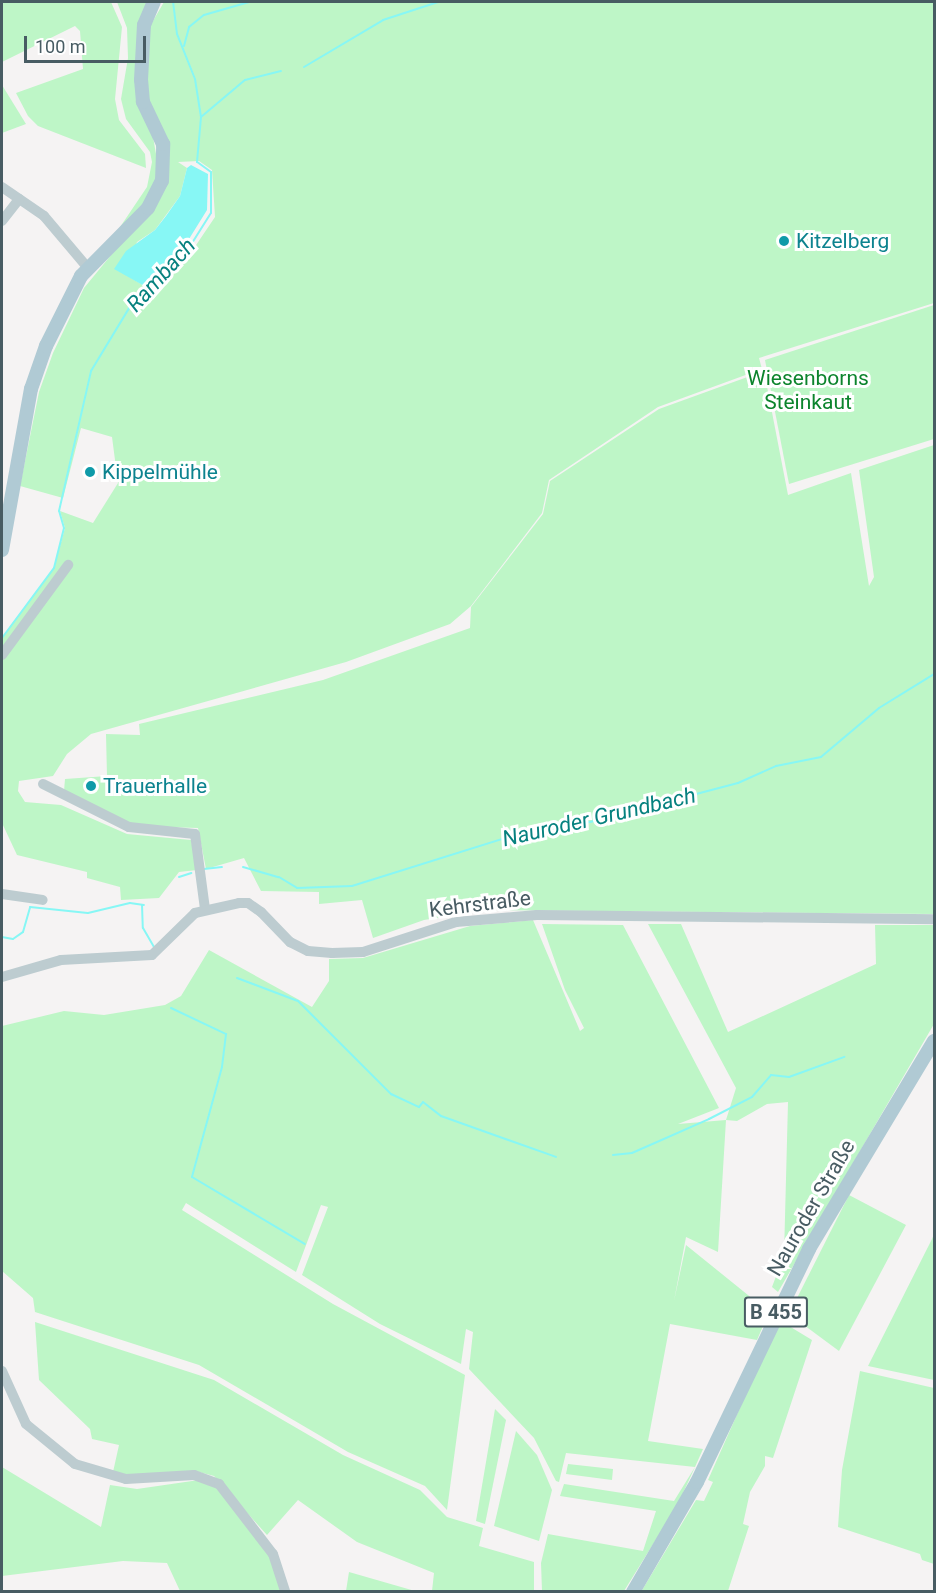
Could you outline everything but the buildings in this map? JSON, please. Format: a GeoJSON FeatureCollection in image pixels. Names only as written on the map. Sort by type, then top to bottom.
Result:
{"type":"FeatureCollection","features":[{"type":"Feature","properties":{"kind":"main road"},"geometry":{"type":"LineString","coordinates":[[2,550],[35,376],[56,326],[87,268],[148,208],[162,181],[163,144],[143,102],[141,80],[144,25],[154,2]]}},
{"type":"Feature","properties":{"kind":"main road","name":"Nauroder Straße"},"geometry":{"type":"LineString","coordinates":[[633,1592],[697,1482],[809,1249],[934,1041]]}},
{"type":"Feature","properties":{"kind":"street"},"geometry":{"type":"LineString","coordinates":[[2,187],[52,224],[87,268]]}},
{"type":"Feature","properties":{"kind":"street"},"geometry":{"type":"LineString","coordinates":[[2,221],[19,199]]}},
{"type":"Feature","properties":{"kind":"street"},"geometry":{"type":"LineString","coordinates":[[2,656],[68,565]]}},
{"type":"Feature","properties":{"kind":"street"},"geometry":{"type":"LineString","coordinates":[[43,784],[129,827],[195,834],[205,909]]}},
{"type":"Feature","properties":{"kind":"street"},"geometry":{"type":"LineString","coordinates":[[2,894],[43,900]]}},
{"type":"Feature","properties":{"kind":"street","name":"Kehrstraße"},"geometry":{"type":"LineString","coordinates":[[2,977],[61,960],[152,955],[188,919],[205,909],[248,903],[290,942],[308,951],[332,953],[363,952],[456,922],[537,915],[934,919]]}},
{"type":"Feature","properties":{"kind":"street"},"geometry":{"type":"LineString","coordinates":[[2,1371],[26,1424],[75,1464],[126,1479],[194,1474],[219,1484],[273,1554],[285,1592]]}},
{"type":"Feature","properties":{"kind":"green space"},"geometry":{"type":"Polygon","coordinates":[[[2,2],[111,2],[122,27],[115,99],[119,120],[145,154],[146,168],[38,126],[28,116],[16,93],[83,69],[80,31],[75,26],[2,62],[2,2]]]}},
{"type":"Feature","properties":{"kind":"green space"},"geometry":{"type":"Polygon","coordinates":[[[117,2],[149,2],[137,46],[159,171],[149,197],[114,236],[147,187],[152,162],[150,152],[126,119],[121,99],[128,58],[127,28],[117,2]]]}},
{"type":"Feature","properties":{"kind":"green space"},"geometry":{"type":"Polygon","coordinates":[[[164,2],[934,2],[934,303],[759,358],[762,369],[658,407],[549,480],[542,513],[471,606],[450,624],[346,662],[91,734],[67,754],[53,776],[19,781],[18,791],[25,802],[61,805],[127,834],[191,840],[197,870],[179,872],[159,898],[121,900],[120,887],[87,878],[87,872],[17,855],[2,823],[2,637],[54,568],[65,528],[60,511],[93,523],[118,483],[112,437],[81,428],[63,498],[20,486],[39,392],[53,353],[84,288],[163,192],[146,80],[150,26],[164,2]],[[199,161],[178,162],[187,168],[180,196],[155,230],[137,242],[126,275],[154,290],[186,260],[215,217],[212,170],[199,161]]]}},
{"type":"Feature","properties":{"kind":"green space"},"geometry":{"type":"Polygon","coordinates":[[[2,85],[26,124],[2,133],[2,85]]]}},
{"type":"Feature","properties":{"kind":"green space","name":"Wiesenborns Steinkaut"},"geometry":{"type":"Polygon","coordinates":[[[934,305],[934,439],[789,484],[765,360],[934,305]]]}},
{"type":"Feature","properties":{"kind":"green space"},"geometry":{"type":"Polygon","coordinates":[[[764,371],[788,495],[851,473],[869,586],[874,577],[859,470],[934,445],[934,914],[484,910],[424,920],[373,938],[362,900],[319,904],[319,892],[261,891],[244,858],[206,869],[198,828],[131,826],[64,791],[65,779],[107,776],[106,734],[140,735],[139,724],[323,680],[470,628],[471,607],[543,514],[550,481],[659,409],[764,371]]]}},
{"type":"Feature","properties":{"kind":"green space"},"geometry":{"type":"Polygon","coordinates":[[[533,920],[580,1031],[584,1028],[565,990],[542,924],[623,925],[719,1108],[678,1124],[726,1120],[718,1252],[686,1237],[674,1301],[686,1245],[769,1312],[757,1340],[670,1324],[648,1441],[703,1449],[695,1467],[566,1453],[559,1482],[556,1481],[534,1438],[469,1369],[473,1332],[466,1329],[461,1364],[380,1324],[302,1275],[328,1207],[321,1205],[296,1272],[186,1203],[182,1210],[333,1304],[465,1375],[447,1510],[425,1486],[348,1452],[199,1365],[35,1312],[33,1298],[2,1271],[2,1026],[64,1011],[104,1015],[165,1005],[181,996],[209,950],[312,1007],[329,981],[329,959],[363,958],[470,926],[533,920]]]}},
{"type":"Feature","properties":{"kind":"green space"},"geometry":{"type":"Polygon","coordinates":[[[648,924],[681,924],[728,1032],[876,964],[875,925],[934,925],[934,1024],[778,1292],[772,1287],[784,1255],[788,1102],[767,1104],[737,1121],[726,1120],[736,1088],[648,924]]]}},
{"type":"Feature","properties":{"kind":"green space"},"geometry":{"type":"Polygon","coordinates":[[[849,1195],[906,1225],[839,1351],[789,1314],[849,1195]]]}},
{"type":"Feature","properties":{"kind":"green space"},"geometry":{"type":"Polygon","coordinates":[[[934,1234],[934,1380],[868,1366],[932,1239],[934,1234]]]}},
{"type":"Feature","properties":{"kind":"green space"},"geometry":{"type":"Polygon","coordinates":[[[779,1320],[812,1340],[773,1458],[765,1456],[765,1466],[750,1492],[743,1524],[749,1526],[728,1591],[641,1592],[696,1500],[704,1501],[713,1482],[708,1480],[779,1320]]]}},
{"type":"Feature","properties":{"kind":"green space"},"geometry":{"type":"Polygon","coordinates":[[[35,1322],[214,1380],[343,1455],[420,1490],[447,1517],[483,1528],[479,1546],[534,1562],[534,1591],[432,1591],[434,1573],[357,1542],[298,1500],[267,1535],[214,1476],[195,1471],[135,1476],[113,1472],[119,1445],[92,1439],[90,1429],[39,1380],[35,1322]]]}},
{"type":"Feature","properties":{"kind":"green space"},"geometry":{"type":"Polygon","coordinates":[[[860,1371],[934,1388],[934,1564],[922,1560],[920,1554],[838,1527],[842,1470],[860,1371]]]}},
{"type":"Feature","properties":{"kind":"green space"},"geometry":{"type":"Polygon","coordinates":[[[495,1409],[506,1420],[485,1524],[476,1521],[495,1409]]]}},
{"type":"Feature","properties":{"kind":"green space"},"geometry":{"type":"Polygon","coordinates":[[[516,1431],[537,1455],[552,1490],[539,1541],[494,1526],[516,1431]]]}},
{"type":"Feature","properties":{"kind":"green space"},"geometry":{"type":"Polygon","coordinates":[[[568,1464],[613,1469],[612,1480],[566,1474],[568,1464]]]}},
{"type":"Feature","properties":{"kind":"green space"},"geometry":{"type":"Polygon","coordinates":[[[2,1467],[101,1527],[110,1485],[137,1489],[199,1480],[211,1484],[224,1494],[269,1554],[281,1591],[180,1591],[167,1563],[123,1561],[2,1576],[2,1467]]]}},
{"type":"Feature","properties":{"kind":"green space"},"geometry":{"type":"Polygon","coordinates":[[[695,1467],[678,1504],[624,1591],[542,1591],[541,1563],[548,1534],[643,1551],[656,1511],[560,1496],[564,1484],[674,1501],[695,1467]]]}},
{"type":"Feature","properties":{"kind":"green space"},"geometry":{"type":"Polygon","coordinates":[[[349,1572],[415,1591],[346,1591],[349,1572]]]}},
{"type":"Feature","properties":{"kind":"water"},"geometry":{"type":"Polygon","coordinates":[[[191,165],[208,174],[207,210],[176,260],[146,287],[114,269],[126,251],[155,230],[166,216],[180,196],[187,168],[191,165]]]}},
{"type":"Feature","properties":{"kind":"waterway","name":"Rambach"},"geometry":{"type":"LineString","coordinates":[[2,638],[54,568],[64,528],[59,511],[91,371],[131,305],[140,304],[182,259],[211,213],[211,172],[197,162],[201,117],[195,79],[177,34],[173,2]]}},
{"type":"Feature","properties":{"kind":"waterway"},"geometry":{"type":"LineString","coordinates":[[184,46],[189,27],[204,15],[249,2]]}},
{"type":"Feature","properties":{"kind":"waterway"},"geometry":{"type":"LineString","coordinates":[[304,67],[383,20],[438,2]]}},
{"type":"Feature","properties":{"kind":"waterway"},"geometry":{"type":"LineString","coordinates":[[201,117],[245,80],[281,71]]}},
{"type":"Feature","properties":{"kind":"waterway","name":"Nauroder Grundbach"},"geometry":{"type":"LineString","coordinates":[[243,867],[279,877],[297,888],[352,886],[512,836],[590,822],[738,783],[776,766],[821,757],[879,708],[934,674]]}},
{"type":"Feature","properties":{"kind":"waterway"},"geometry":{"type":"LineString","coordinates":[[204,869],[222,867]]}},
{"type":"Feature","properties":{"kind":"waterway"},"geometry":{"type":"LineString","coordinates":[[179,877],[191,873]]}},
{"type":"Feature","properties":{"kind":"waterway"},"geometry":{"type":"LineString","coordinates":[[2,937],[13,939],[23,932],[30,907],[88,913],[130,903],[144,905]]}},
{"type":"Feature","properties":{"kind":"waterway"},"geometry":{"type":"LineString","coordinates":[[142,905],[143,928],[154,947]]}},
{"type":"Feature","properties":{"kind":"waterway"},"geometry":{"type":"LineString","coordinates":[[237,978],[298,1001],[391,1094],[419,1107],[423,1102],[441,1116],[556,1157]]}},
{"type":"Feature","properties":{"kind":"waterway"},"geometry":{"type":"LineString","coordinates":[[171,1008],[226,1034],[222,1067],[192,1177],[305,1244]]}},
{"type":"Feature","properties":{"kind":"waterway"},"geometry":{"type":"LineString","coordinates":[[613,1155],[632,1153],[709,1119],[752,1097],[771,1075],[789,1077],[844,1057]]}},
{"type":"Feature","properties":{"kind":"place","name":"Kitzelberg"},"geometry":{"type":"Point","coordinates":[784,241]}},
{"type":"Feature","properties":{"kind":"place","name":"Kippelmühle"},"geometry":{"type":"Point","coordinates":[90,472]}},
{"type":"Feature","properties":{"kind":"place","name":"Trauerhalle"},"geometry":{"type":"Point","coordinates":[91,786]}}]}
